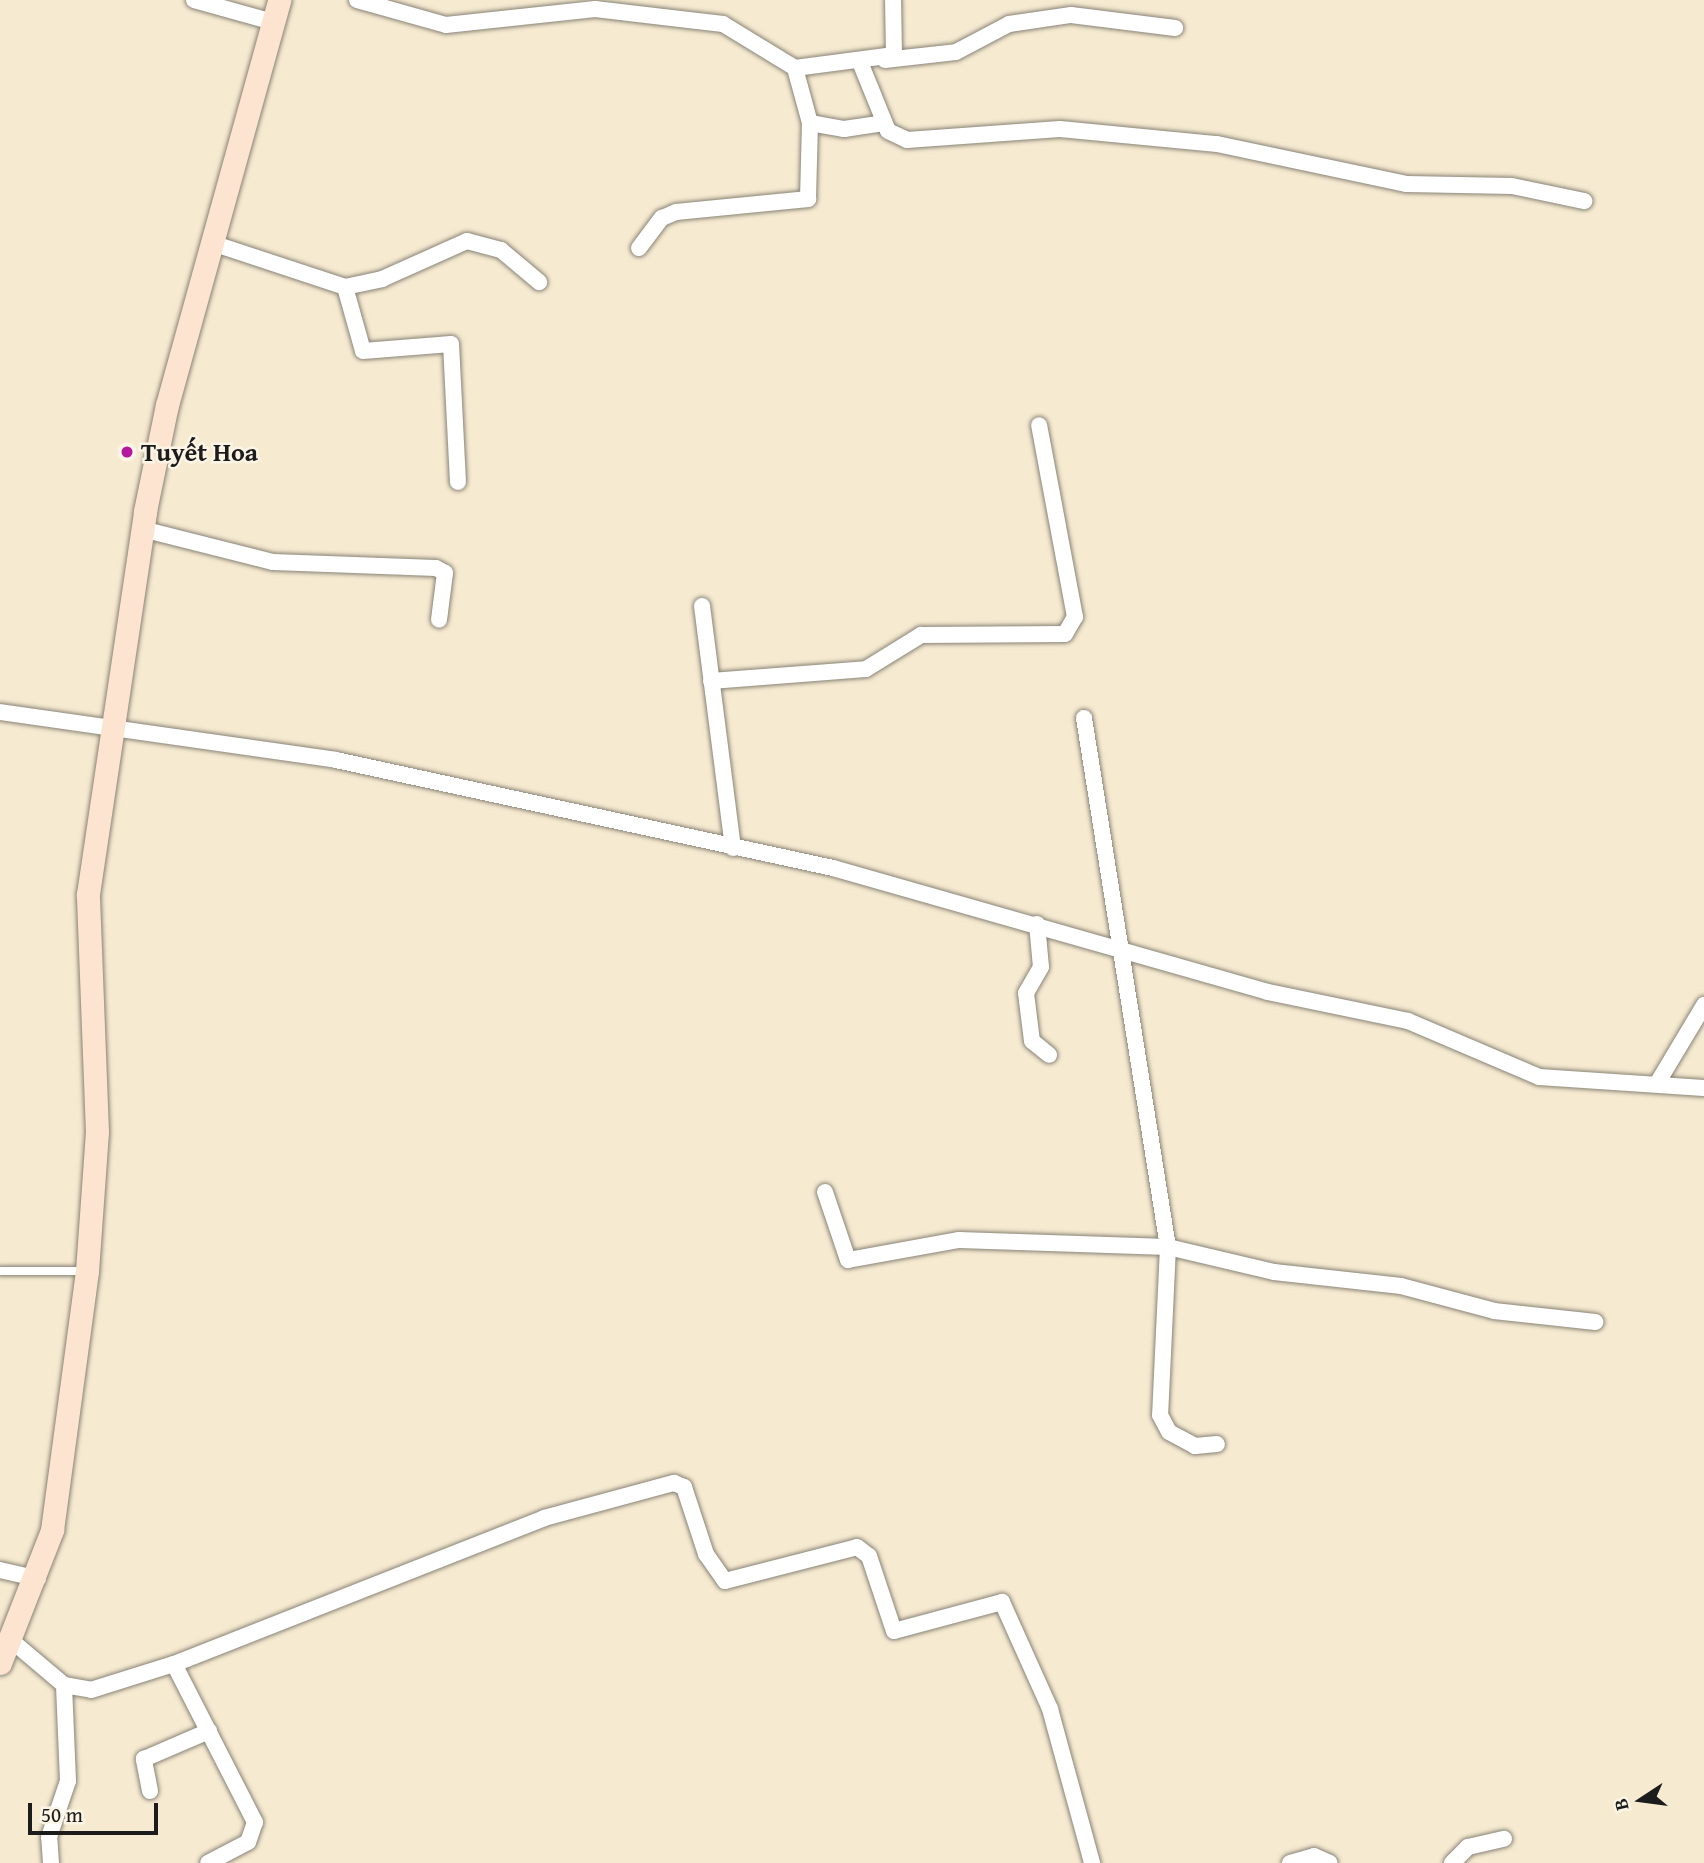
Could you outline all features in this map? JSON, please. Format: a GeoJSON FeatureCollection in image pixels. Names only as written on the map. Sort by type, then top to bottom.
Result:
{"type":"FeatureCollection","features":[{"type":"Feature","properties":{"kind":"street"},"geometry":{"type":"LineString","coordinates":[[194,0],[273,22]]}},
{"type":"Feature","properties":{"kind":"street"},"geometry":{"type":"LineString","coordinates":[[0,1663],[38,1579],[59,1486],[87,1271],[97,1132],[88,894],[110,728],[142,529],[167,405],[279,0]]}},
{"type":"Feature","properties":{"kind":"street"},"geometry":{"type":"LineString","coordinates":[[357,0],[446,25],[596,9],[710,22],[734,27],[795,68],[956,52],[1009,24],[1058,16],[1175,28]]}},
{"type":"Feature","properties":{"kind":"street"},"geometry":{"type":"LineString","coordinates":[[884,60],[894,55],[898,41],[893,0]]}},
{"type":"Feature","properties":{"kind":"street"},"geometry":{"type":"LineString","coordinates":[[860,62],[878,94],[884,123],[907,140],[1060,129],[1217,144],[1406,184],[1513,186],[1584,201]]}},
{"type":"Feature","properties":{"kind":"street"},"geometry":{"type":"LineString","coordinates":[[639,248],[662,218],[676,212],[808,200],[810,123],[795,68]]}},
{"type":"Feature","properties":{"kind":"street"},"geometry":{"type":"LineString","coordinates":[[810,123],[844,129],[884,123]]}},
{"type":"Feature","properties":{"kind":"street"},"geometry":{"type":"LineString","coordinates":[[212,243],[345,287],[382,279],[467,241],[501,250],[539,282]]}},
{"type":"Feature","properties":{"kind":"street"},"geometry":{"type":"LineString","coordinates":[[345,287],[363,351],[451,344],[458,482]]}},
{"type":"Feature","properties":{"kind":"street"},"geometry":{"type":"LineString","coordinates":[[711,681],[866,669],[921,635],[1065,634],[1074,617],[1039,425]]}},
{"type":"Feature","properties":{"kind":"street"},"geometry":{"type":"LineString","coordinates":[[142,529],[273,562],[436,568],[445,573],[439,620]]}},
{"type":"Feature","properties":{"kind":"street"},"geometry":{"type":"LineString","coordinates":[[702,606],[733,848]]}},
{"type":"Feature","properties":{"kind":"street"},"geometry":{"type":"LineString","coordinates":[[0,712],[337,760],[936,893],[1268,992],[1423,1026],[1539,1077],[1594,1084],[1658,1082],[1704,1088]]}},
{"type":"Feature","properties":{"kind":"street"},"geometry":{"type":"LineString","coordinates":[[1084,718],[1124,950],[1168,1247],[1160,1415],[1178,1437],[1195,1446],[1217,1444]]}},
{"type":"Feature","properties":{"kind":"street"},"geometry":{"type":"LineString","coordinates":[[1037,924],[1041,967],[1026,993],[1032,1041],[1049,1055]]}},
{"type":"Feature","properties":{"kind":"street"},"geometry":{"type":"LineString","coordinates":[[1658,1082],[1704,1005]]}},
{"type":"Feature","properties":{"kind":"street"},"geometry":{"type":"LineString","coordinates":[[825,1192],[848,1260],[959,1240],[1168,1247],[1274,1272],[1401,1286],[1494,1311],[1595,1322]]}},
{"type":"Feature","properties":{"kind":"street"},"geometry":{"type":"LineString","coordinates":[[12,1641],[64,1685],[91,1690],[174,1664],[544,1518],[674,1483],[684,1488],[705,1554],[725,1581],[857,1547],[869,1556],[894,1631],[1002,1602],[1050,1709],[1092,1863]]}},
{"type":"Feature","properties":{"kind":"street"},"geometry":{"type":"LineString","coordinates":[[0,1570],[38,1579]]}},
{"type":"Feature","properties":{"kind":"street"},"geometry":{"type":"LineString","coordinates":[[174,1664],[254,1822],[248,1842],[208,1863]]}},
{"type":"Feature","properties":{"kind":"street"},"geometry":{"type":"LineString","coordinates":[[51,1863],[49,1837],[68,1781],[64,1685]]}},
{"type":"Feature","properties":{"kind":"street"},"geometry":{"type":"LineString","coordinates":[[150,1791],[144,1759],[209,1731]]}},
{"type":"Feature","properties":{"kind":"street"},"geometry":{"type":"LineString","coordinates":[[1452,1863],[1468,1847],[1504,1839]]}},
{"type":"Feature","properties":{"kind":"street"},"geometry":{"type":"LineString","coordinates":[[1290,1863],[1314,1856],[1330,1863]]}},
{"type":"Feature","properties":{"kind":"lane"},"geometry":{"type":"LineString","coordinates":[[0,1271],[87,1271]]}},
{"type":"Feature","properties":{"kind":"place","name":"Tuyết Hoa"},"geometry":{"type":"Point","coordinates":[127,452]}}]}
